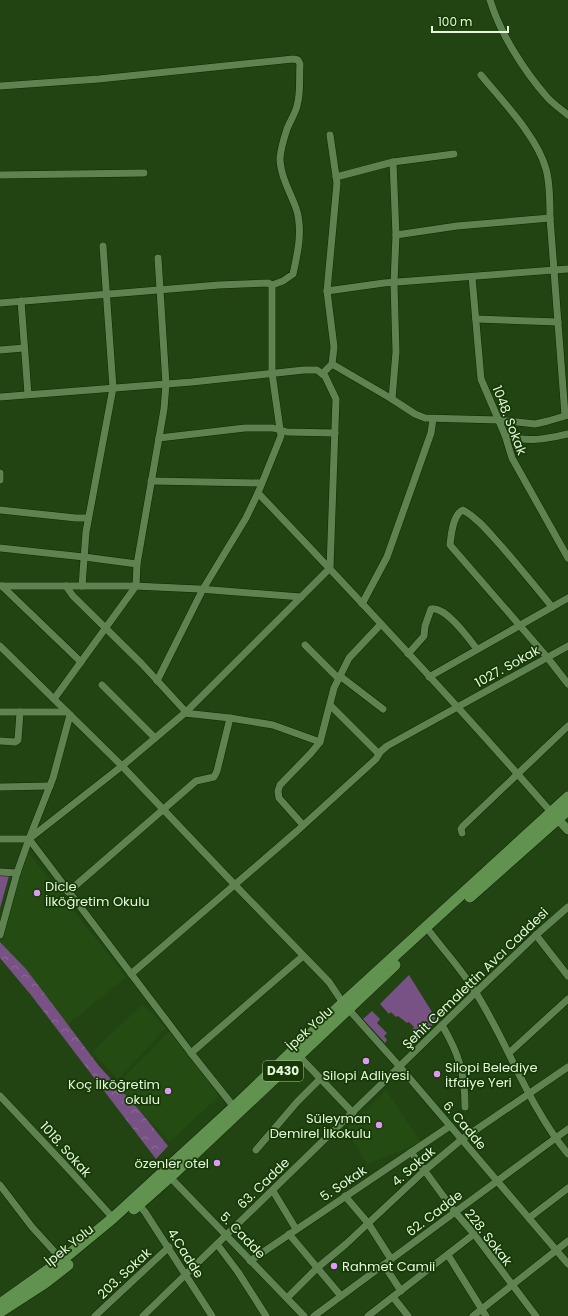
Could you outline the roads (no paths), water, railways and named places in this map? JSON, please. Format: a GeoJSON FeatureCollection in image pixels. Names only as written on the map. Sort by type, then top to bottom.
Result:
{"type":"FeatureCollection","features":[{"type":"Feature","properties":{"kind":"highway","name":"D430"},"geometry":{"type":"LineString","coordinates":[[0,1304],[62,1260],[167,1174],[234,1106],[560,814],[568,797]]}},
{"type":"Feature","properties":{"kind":"highway","name":"İpek Yolu"},"geometry":{"type":"LineString","coordinates":[[0,1312],[45,1283],[94,1244],[139,1205],[167,1174],[299,1056],[346,1006],[560,814]]}},
{"type":"Feature","properties":{"kind":"main road"},"geometry":{"type":"LineString","coordinates":[[560,814],[568,830]]}},
{"type":"Feature","properties":{"kind":"street"},"geometry":{"type":"LineString","coordinates":[[490,0],[494,15],[521,64],[548,98],[568,115]]}},
{"type":"Feature","properties":{"kind":"street"},"geometry":{"type":"LineString","coordinates":[[0,86],[99,79],[293,59],[298,60],[300,64],[300,90],[297,108],[281,150],[280,160],[281,169],[296,208],[299,221],[300,236],[293,274],[283,281],[272,285],[268,283],[219,285],[106,293],[0,303]]}},
{"type":"Feature","properties":{"kind":"street"},"geometry":{"type":"LineString","coordinates":[[332,364],[392,399],[414,414],[425,418],[498,420],[535,424],[566,415],[550,218],[550,198],[546,170],[542,158],[528,134],[481,75]]}},
{"type":"Feature","properties":{"kind":"street"},"geometry":{"type":"LineString","coordinates":[[322,374],[332,364],[334,347],[327,291],[337,183],[330,135]]}},
{"type":"Feature","properties":{"kind":"street"},"geometry":{"type":"LineString","coordinates":[[336,176],[394,162],[454,154]]}},
{"type":"Feature","properties":{"kind":"street"},"geometry":{"type":"LineString","coordinates":[[392,399],[396,352],[394,283],[396,235],[394,162]]}},
{"type":"Feature","properties":{"kind":"street"},"geometry":{"type":"LineString","coordinates":[[0,175],[144,173]]}},
{"type":"Feature","properties":{"kind":"street"},"geometry":{"type":"LineString","coordinates":[[396,235],[457,226],[550,218]]}},
{"type":"Feature","properties":{"kind":"street"},"geometry":{"type":"LineString","coordinates":[[82,586],[88,518],[114,388],[103,246]]}},
{"type":"Feature","properties":{"kind":"street"},"geometry":{"type":"LineString","coordinates":[[54,699],[136,586],[137,564],[164,408],[166,384],[158,258]]}},
{"type":"Feature","properties":{"kind":"street"},"geometry":{"type":"LineString","coordinates":[[327,291],[394,283],[568,269]]}},
{"type":"Feature","properties":{"kind":"street","name":"1048. Sokak"},"geometry":{"type":"LineString","coordinates":[[472,277],[481,379],[505,435],[512,458],[568,558]]}},
{"type":"Feature","properties":{"kind":"street"},"geometry":{"type":"LineString","coordinates":[[157,681],[203,589],[246,518],[258,493],[281,436],[272,373],[272,285]]}},
{"type":"Feature","properties":{"kind":"street"},"geometry":{"type":"LineString","coordinates":[[21,301],[28,394]]}},
{"type":"Feature","properties":{"kind":"street"},"geometry":{"type":"LineString","coordinates":[[476,319],[558,322]]}},
{"type":"Feature","properties":{"kind":"street"},"geometry":{"type":"LineString","coordinates":[[0,350],[24,348]]}},
{"type":"Feature","properties":{"kind":"street"},"geometry":{"type":"LineString","coordinates":[[0,396],[166,384],[317,370],[325,376],[336,399],[330,568],[185,713],[122,766],[29,839],[0,840]]}},
{"type":"Feature","properties":{"kind":"street"},"geometry":{"type":"LineString","coordinates":[[362,604],[387,557],[431,433],[433,419]]}},
{"type":"Feature","properties":{"kind":"street"},"geometry":{"type":"LineString","coordinates":[[159,438],[245,428],[273,428],[287,432],[335,433]]}},
{"type":"Feature","properties":{"kind":"street"},"geometry":{"type":"LineString","coordinates":[[505,435],[513,438],[533,440],[568,434]]}},
{"type":"Feature","properties":{"kind":"street"},"geometry":{"type":"LineString","coordinates":[[0,473],[0,480]]}},
{"type":"Feature","properties":{"kind":"street"},"geometry":{"type":"LineString","coordinates":[[151,481],[261,483]]}},
{"type":"Feature","properties":{"kind":"street"},"geometry":{"type":"LineString","coordinates":[[258,493],[330,568],[518,774],[560,814]]}},
{"type":"Feature","properties":{"kind":"street"},"geometry":{"type":"LineString","coordinates":[[0,510],[88,518]]}},
{"type":"Feature","properties":{"kind":"street"},"geometry":{"type":"LineString","coordinates":[[552,607],[524,572],[482,525],[471,514],[463,510],[460,511],[456,518],[450,545],[547,657],[568,684]]}},
{"type":"Feature","properties":{"kind":"street"},"geometry":{"type":"LineString","coordinates":[[0,548],[137,564]]}},
{"type":"Feature","properties":{"kind":"street"},"geometry":{"type":"LineString","coordinates":[[1,586],[136,586],[203,589],[301,597]]}},
{"type":"Feature","properties":{"kind":"street"},"geometry":{"type":"LineString","coordinates":[[1,586],[81,662]]}},
{"type":"Feature","properties":{"kind":"street"},"geometry":{"type":"LineString","coordinates":[[66,586],[73,596],[157,681],[185,713],[274,725],[320,742]]}},
{"type":"Feature","properties":{"kind":"street"},"geometry":{"type":"LineString","coordinates":[[429,677],[568,598]]}},
{"type":"Feature","properties":{"kind":"street"},"geometry":{"type":"LineString","coordinates":[[408,654],[424,636],[429,613],[431,609],[435,608],[452,620],[477,649]]}},
{"type":"Feature","properties":{"kind":"street"},"geometry":{"type":"LineString","coordinates":[[303,825],[279,798],[278,791],[280,785],[320,742],[334,688],[348,658],[381,624]]}},
{"type":"Feature","properties":{"kind":"street"},"geometry":{"type":"LineString","coordinates":[[305,645],[340,677],[383,709]]}},
{"type":"Feature","properties":{"kind":"street","name":"6. Cadde"},"geometry":{"type":"LineString","coordinates":[[0,646],[122,766],[329,982],[346,1006],[568,1264]]}},
{"type":"Feature","properties":{"kind":"street","name":"1027. Sokak"},"geometry":{"type":"LineString","coordinates":[[131,974],[303,825],[376,759],[387,746],[568,646]]}},
{"type":"Feature","properties":{"kind":"street"},"geometry":{"type":"LineString","coordinates":[[102,685],[155,738]]}},
{"type":"Feature","properties":{"kind":"street"},"geometry":{"type":"LineString","coordinates":[[330,705],[379,754]]}},
{"type":"Feature","properties":{"kind":"street"},"geometry":{"type":"LineString","coordinates":[[0,712],[68,714],[50,786],[29,839],[0,935]]}},
{"type":"Feature","properties":{"kind":"street"},"geometry":{"type":"LineString","coordinates":[[0,741],[15,742],[18,740],[20,712]]}},
{"type":"Feature","properties":{"kind":"street"},"geometry":{"type":"LineString","coordinates":[[68,892],[196,781],[214,777],[217,771],[230,718]]}},
{"type":"Feature","properties":{"kind":"street"},"geometry":{"type":"LineString","coordinates":[[462,833],[460,829],[568,726]]}},
{"type":"Feature","properties":{"kind":"street"},"geometry":{"type":"LineString","coordinates":[[0,787],[50,786]]}},
{"type":"Feature","properties":{"kind":"street"},"geometry":{"type":"LineString","coordinates":[[29,839],[191,1053],[234,1106]]}},
{"type":"Feature","properties":{"kind":"street"},"geometry":{"type":"LineString","coordinates":[[0,872],[18,872]]}},
{"type":"Feature","properties":{"kind":"street","name":"Şehit Cemalettin Avcı Caddesi"},"geometry":{"type":"LineString","coordinates":[[400,1067],[476,992],[568,907]]}},
{"type":"Feature","properties":{"kind":"street"},"geometry":{"type":"LineString","coordinates":[[430,932],[476,992],[530,1094],[555,1138],[568,1154]]}},
{"type":"Feature","properties":{"kind":"street"},"geometry":{"type":"LineString","coordinates":[[536,935],[568,976]]}},
{"type":"Feature","properties":{"kind":"street"},"geometry":{"type":"LineString","coordinates":[[191,1053],[303,956]]}},
{"type":"Feature","properties":{"kind":"street"},"geometry":{"type":"LineString","coordinates":[[509,1053],[568,999]]}},
{"type":"Feature","properties":{"kind":"street"},"geometry":{"type":"LineString","coordinates":[[442,1025],[452,1041],[460,1060],[463,1076],[465,1107]]}},
{"type":"Feature","properties":{"kind":"street"},"geometry":{"type":"LineString","coordinates":[[299,1056],[352,1113]]}},
{"type":"Feature","properties":{"kind":"street","name":"63. Cadde"},"geometry":{"type":"LineString","coordinates":[[143,1316],[400,1067]]}},
{"type":"Feature","properties":{"kind":"street","name":"4. Sokak"},"geometry":{"type":"LineString","coordinates":[[287,1298],[317,1268],[346,1244],[424,1171],[462,1140],[568,1067]]}},
{"type":"Feature","properties":{"kind":"street"},"geometry":{"type":"LineString","coordinates":[[256,1150],[297,1102],[320,1079]]}},
{"type":"Feature","properties":{"kind":"street","name":"1018. Sokak"},"geometry":{"type":"LineString","coordinates":[[0,1096],[113,1218]]}},
{"type":"Feature","properties":{"kind":"street","name":"5. Sokak"},"geometry":{"type":"LineString","coordinates":[[250,1260],[450,1126]]}},
{"type":"Feature","properties":{"kind":"street","name":"62. Cadde"},"geometry":{"type":"LineString","coordinates":[[314,1316],[568,1129]]}},
{"type":"Feature","properties":{"kind":"street","name":"228. Sokak"},"geometry":{"type":"LineString","coordinates":[[411,1152],[455,1212],[474,1234],[536,1316]]}},
{"type":"Feature","properties":{"kind":"street","name":"5. Cadde"},"geometry":{"type":"LineString","coordinates":[[167,1174],[304,1316]]}},
{"type":"Feature","properties":{"kind":"street"},"geometry":{"type":"LineString","coordinates":[[529,1218],[568,1188]]}},
{"type":"Feature","properties":{"kind":"street"},"geometry":{"type":"LineString","coordinates":[[2,1190],[32,1227],[62,1260]]}},
{"type":"Feature","properties":{"kind":"street"},"geometry":{"type":"LineString","coordinates":[[273,1191],[296,1229]]}},
{"type":"Feature","properties":{"kind":"street"},"geometry":{"type":"LineString","coordinates":[[345,1196],[368,1223],[392,1259]]}},
{"type":"Feature","properties":{"kind":"street","name":"4.Cadde"},"geometry":{"type":"LineString","coordinates":[[139,1205],[169,1247],[185,1275],[212,1316]]}},
{"type":"Feature","properties":{"kind":"street"},"geometry":{"type":"LineString","coordinates":[[289,1234],[341,1296]]}},
{"type":"Feature","properties":{"kind":"street"},"geometry":{"type":"LineString","coordinates":[[368,1316],[474,1234]]}},
{"type":"Feature","properties":{"kind":"street"},"geometry":{"type":"LineString","coordinates":[[473,1316],[484,1313],[512,1285],[568,1241]]}},
{"type":"Feature","properties":{"kind":"street"},"geometry":{"type":"LineString","coordinates":[[217,1244],[238,1272],[266,1316]]}},
{"type":"Feature","properties":{"kind":"street","name":"203. Sokak"},"geometry":{"type":"LineString","coordinates":[[95,1316],[169,1247]]}},
{"type":"Feature","properties":{"kind":"street"},"geometry":{"type":"LineString","coordinates":[[448,1255],[484,1313]]}},
{"type":"Feature","properties":{"kind":"street"},"geometry":{"type":"LineString","coordinates":[[384,1265],[401,1290]]}},
{"type":"Feature","properties":{"kind":"street"},"geometry":{"type":"LineString","coordinates":[[393,1297],[408,1316]]}},
{"type":"Feature","properties":{"kind":"place","name":"Dicle İlköğretim Okulu"},"geometry":{"type":"Point","coordinates":[37,893]}},
{"type":"Feature","properties":{"kind":"place","name":"Silopi Adliyesi"},"geometry":{"type":"Point","coordinates":[366,1061]}},
{"type":"Feature","properties":{"kind":"place","name":"Silopi Belediye İtfaiye Yeri"},"geometry":{"type":"Point","coordinates":[437,1074]}},
{"type":"Feature","properties":{"kind":"place","name":"Koç İlköğretim okulu"},"geometry":{"type":"Point","coordinates":[168,1091]}},
{"type":"Feature","properties":{"kind":"place","name":"Süleyman Demirel İlkokulu"},"geometry":{"type":"Point","coordinates":[379,1125]}},
{"type":"Feature","properties":{"kind":"place","name":"özenler otel"},"geometry":{"type":"Point","coordinates":[217,1163]}},
{"type":"Feature","properties":{"kind":"place","name":"Rahmet Camii"},"geometry":{"type":"Point","coordinates":[334,1266]}}]}
